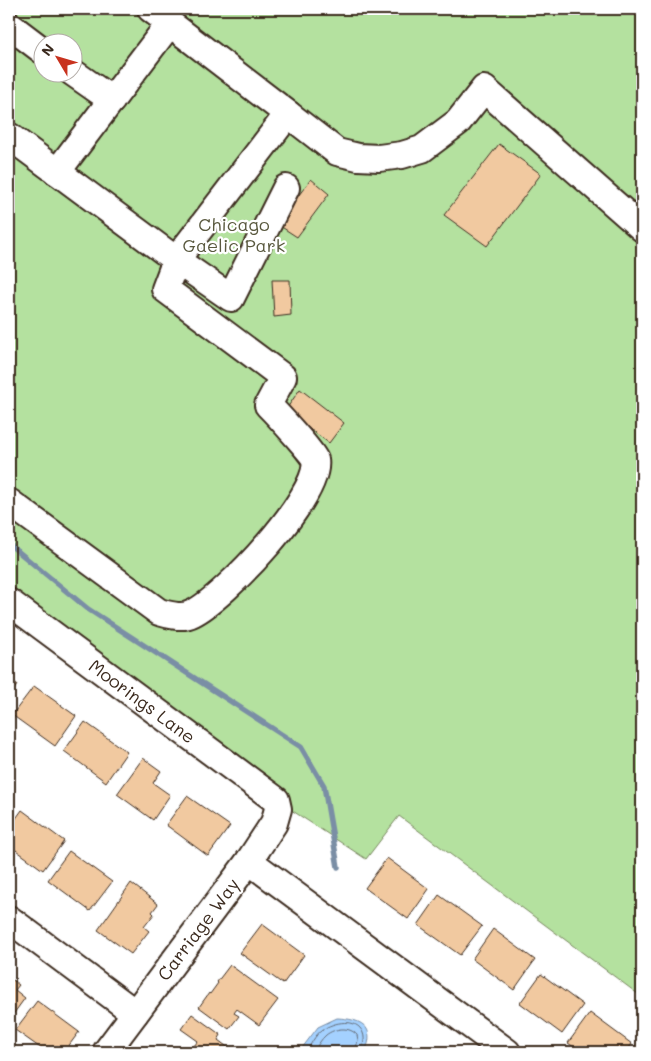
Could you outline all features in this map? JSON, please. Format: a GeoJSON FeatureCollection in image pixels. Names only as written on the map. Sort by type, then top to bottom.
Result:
{"type":"FeatureCollection","features":[{"type":"Feature","properties":{"kind":"street"},"geometry":{"type":"LineString","coordinates":[[57,172],[112,100],[160,16],[337,152],[358,158],[394,156],[422,149],[458,122],[484,89],[642,228]]}},
{"type":"Feature","properties":{"kind":"street"},"geometry":{"type":"LineString","coordinates":[[9,25],[32,42]]}},
{"type":"Feature","properties":{"kind":"street"},"geometry":{"type":"LineString","coordinates":[[82,79],[112,100]]}},
{"type":"Feature","properties":{"kind":"street"},"geometry":{"type":"LineString","coordinates":[[9,502],[160,612],[175,616],[192,614],[220,594],[276,535],[294,511],[313,478],[315,471],[314,457],[268,405],[284,377],[165,288],[176,260],[288,114]]}},
{"type":"Feature","properties":{"kind":"street"},"geometry":{"type":"LineString","coordinates":[[9,136],[176,260],[231,298],[286,188]]}},
{"type":"Feature","properties":{"kind":"street","name":"Moorings Lane"},"geometry":{"type":"LineString","coordinates":[[9,602],[276,800]]}},
{"type":"Feature","properties":{"kind":"street","name":"Carriage Way"},"geometry":{"type":"LineString","coordinates":[[106,1052],[249,861],[274,823],[278,809],[276,800]]}},
{"type":"Feature","properties":{"kind":"street"},"geometry":{"type":"LineString","coordinates":[[249,861],[508,1052]]}},
{"type":"Feature","properties":{"kind":"street"},"geometry":{"type":"LineString","coordinates":[[9,920],[135,1013]]}},
{"type":"Feature","properties":{"kind":"green space","name":"Chicago Gaelic Park"},"geometry":{"type":"Polygon","coordinates":[[[9,9],[642,9],[642,997],[399,816],[366,859],[276,800],[9,602],[9,9]]]}},
{"type":"Feature","properties":{"kind":"water"},"geometry":{"type":"Polygon","coordinates":[[[337,1018],[353,1020],[364,1026],[369,1036],[365,1052],[299,1052],[318,1027],[337,1018]]]}},
{"type":"Feature","properties":{"kind":"building"},"geometry":{"type":"Polygon","coordinates":[[[499,144],[541,174],[487,246],[444,215],[499,144]]]}},
{"type":"Feature","properties":{"kind":"building"},"geometry":{"type":"Polygon","coordinates":[[[311,179],[329,194],[297,237],[277,224],[311,179]]]}},
{"type":"Feature","properties":{"kind":"building"},"geometry":{"type":"Polygon","coordinates":[[[272,280],[290,280],[291,315],[274,317],[272,280]]]}},
{"type":"Feature","properties":{"kind":"building"},"geometry":{"type":"Polygon","coordinates":[[[300,389],[344,423],[329,443],[285,411],[300,389]]]}},
{"type":"Feature","properties":{"kind":"building"},"geometry":{"type":"Polygon","coordinates":[[[9,679],[17,685],[9,697],[9,679]]]}},
{"type":"Feature","properties":{"kind":"building"},"geometry":{"type":"Polygon","coordinates":[[[34,686],[76,716],[55,746],[12,715],[34,686]]]}},
{"type":"Feature","properties":{"kind":"building"},"geometry":{"type":"Polygon","coordinates":[[[85,722],[127,752],[106,782],[64,751],[85,722]]]}},
{"type":"Feature","properties":{"kind":"building"},"geometry":{"type":"Polygon","coordinates":[[[143,758],[161,771],[153,783],[170,795],[153,820],[117,794],[143,758]]]}},
{"type":"Feature","properties":{"kind":"building"},"geometry":{"type":"Polygon","coordinates":[[[187,796],[230,826],[208,856],[166,825],[187,796]]]}},
{"type":"Feature","properties":{"kind":"building"},"geometry":{"type":"Polygon","coordinates":[[[22,810],[64,841],[43,870],[9,845],[9,828],[22,810]]]}},
{"type":"Feature","properties":{"kind":"building"},"geometry":{"type":"Polygon","coordinates":[[[69,851],[112,882],[90,911],[48,880],[69,851]]]}},
{"type":"Feature","properties":{"kind":"building"},"geometry":{"type":"Polygon","coordinates":[[[387,858],[429,889],[408,919],[365,888],[387,858]]]}},
{"type":"Feature","properties":{"kind":"building"},"geometry":{"type":"Polygon","coordinates":[[[131,883],[158,904],[152,912],[154,914],[144,927],[149,931],[131,954],[98,930],[131,883]]]}},
{"type":"Feature","properties":{"kind":"building"},"geometry":{"type":"Polygon","coordinates":[[[439,895],[482,926],[460,955],[418,925],[439,895]]]}},
{"type":"Feature","properties":{"kind":"building"},"geometry":{"type":"Polygon","coordinates":[[[262,924],[304,955],[283,984],[240,953],[262,924]]]}},
{"type":"Feature","properties":{"kind":"building"},"geometry":{"type":"Polygon","coordinates":[[[493,929],[535,960],[514,990],[472,959],[493,929]]]}},
{"type":"Feature","properties":{"kind":"building"},"geometry":{"type":"Polygon","coordinates":[[[230,965],[278,1000],[259,1025],[237,1009],[234,1013],[239,1016],[229,1029],[199,1007],[230,965]]]}},
{"type":"Feature","properties":{"kind":"building"},"geometry":{"type":"Polygon","coordinates":[[[541,974],[583,1005],[562,1034],[520,1003],[541,974]]]}},
{"type":"Feature","properties":{"kind":"building"},"geometry":{"type":"Polygon","coordinates":[[[9,977],[19,985],[15,990],[25,998],[9,1020],[9,977]]]}},
{"type":"Feature","properties":{"kind":"building"},"geometry":{"type":"Polygon","coordinates":[[[37,1001],[79,1032],[64,1052],[46,1052],[15,1030],[37,1001]]]}},
{"type":"Feature","properties":{"kind":"building"},"geometry":{"type":"Polygon","coordinates":[[[590,1013],[632,1044],[626,1052],[581,1052],[568,1043],[590,1013]]]}},
{"type":"Feature","properties":{"kind":"building"},"geometry":{"type":"Polygon","coordinates":[[[192,1014],[221,1035],[218,1040],[234,1052],[189,1052],[198,1041],[181,1029],[192,1014]]]}},
{"type":"Feature","properties":{"kind":"waterway"},"geometry":{"type":"LineString","coordinates":[[9,544],[88,609],[301,747],[324,786],[338,867]]}}]}
